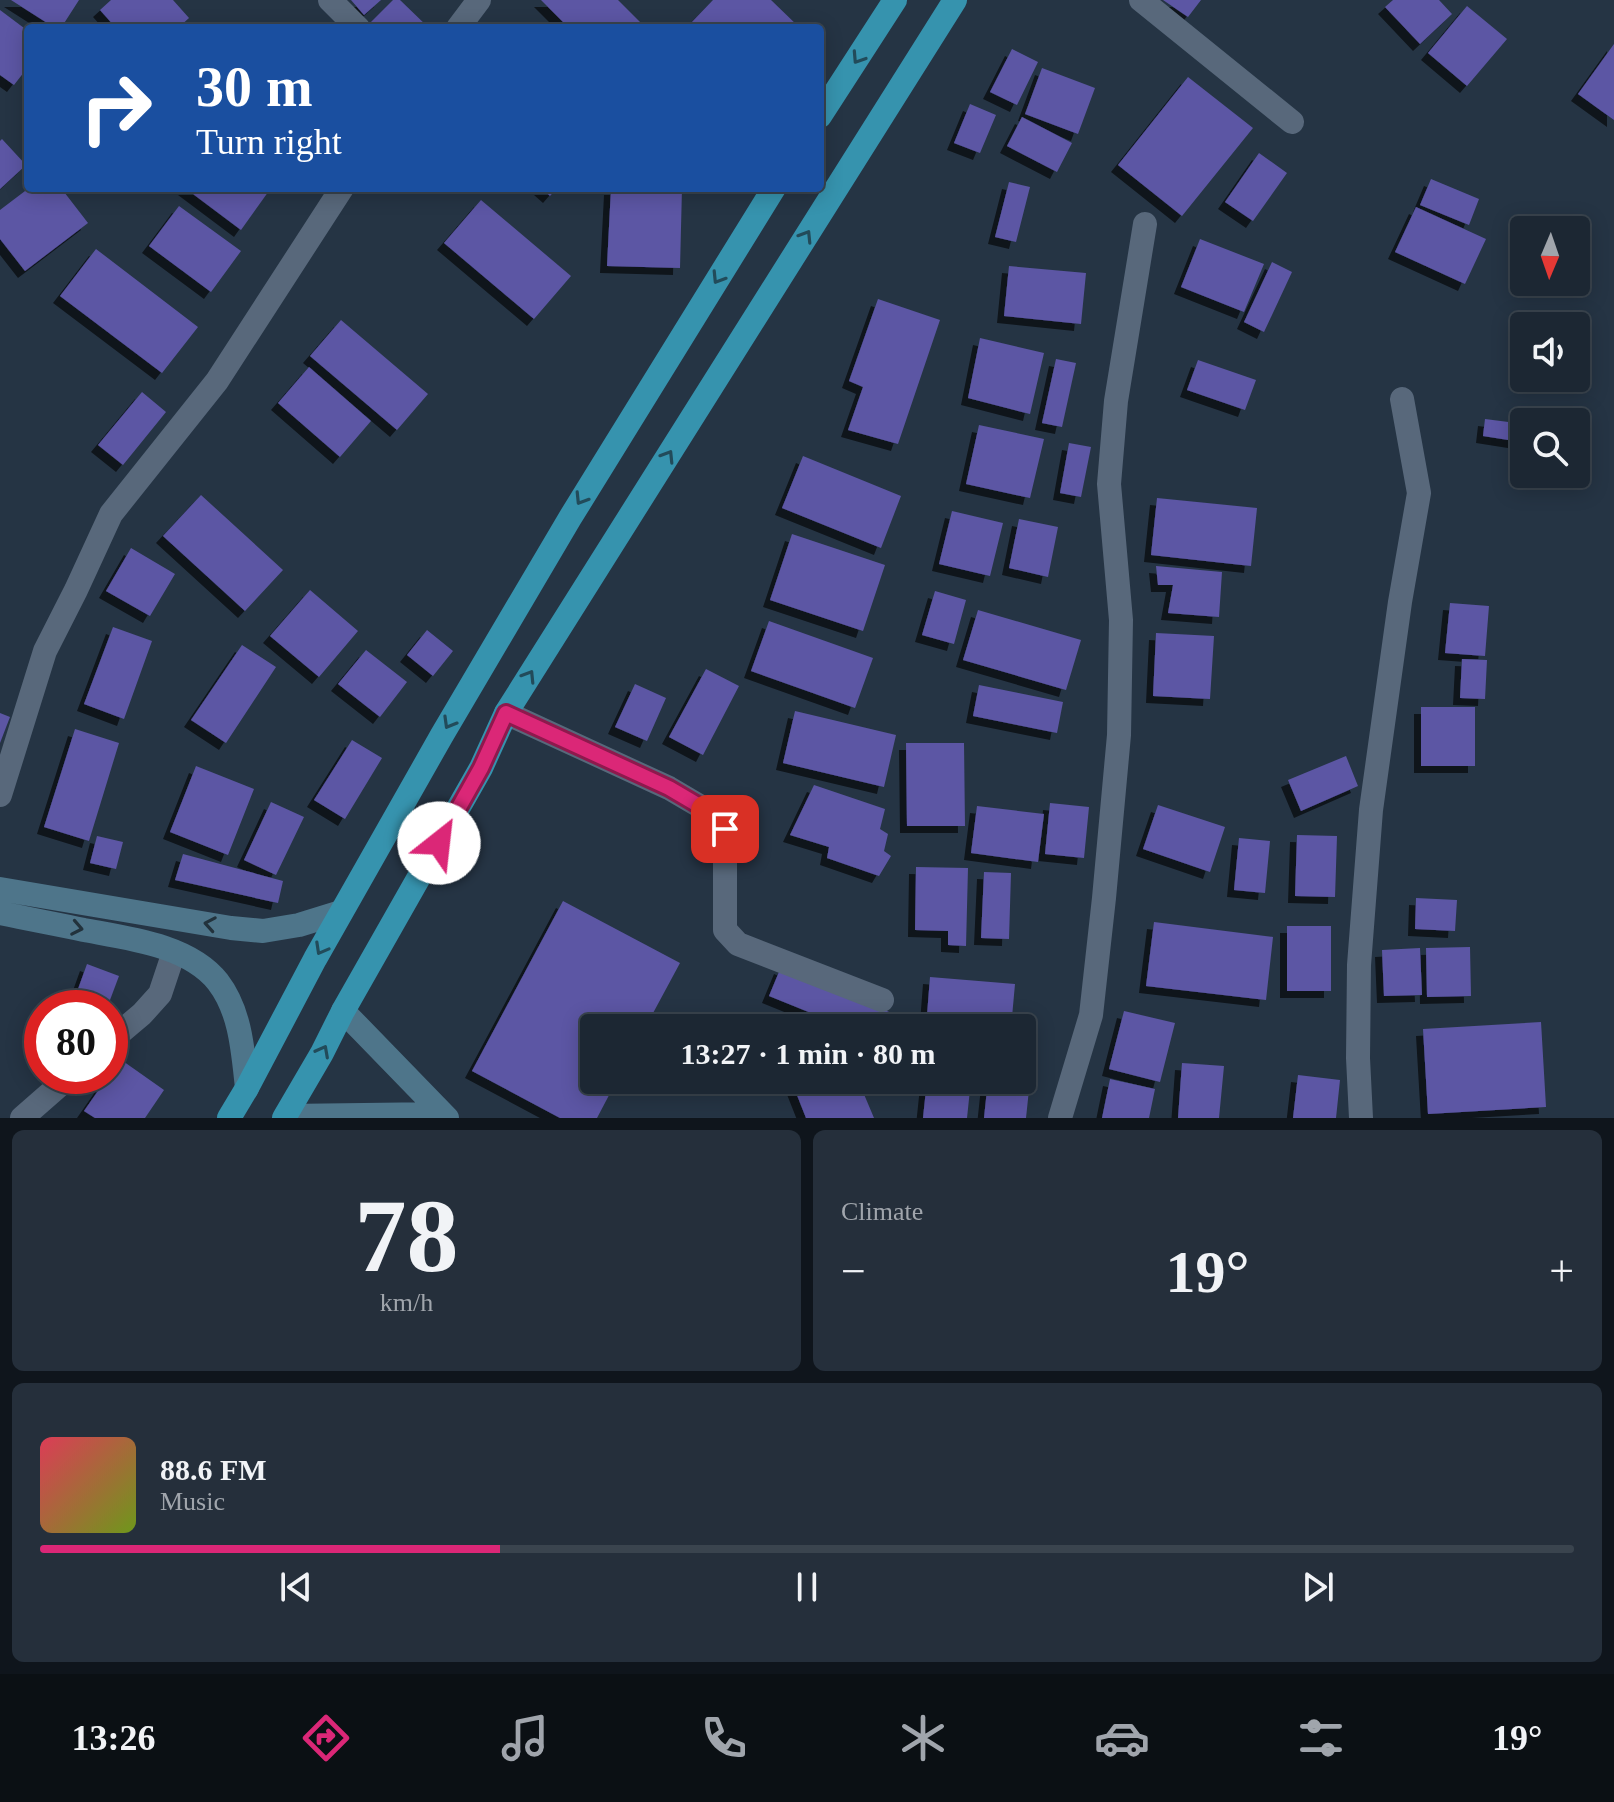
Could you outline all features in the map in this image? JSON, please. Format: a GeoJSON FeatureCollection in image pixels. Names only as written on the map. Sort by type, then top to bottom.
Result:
{"type":"FeatureCollection","features":[{"type":"Feature","properties":{"kind":"highway"},"geometry":{"type":"LineString","coordinates":[[824,110],[895,0]]}},
{"type":"Feature","properties":{"kind":"highway"},"geometry":{"type":"LineString","coordinates":[[285,1117],[481,768],[506,713],[955,0]]}},
{"type":"Feature","properties":{"kind":"highway"},"geometry":{"type":"LineString","coordinates":[[229,1118],[442,735],[570,518],[772,192]]}},
{"type":"Feature","properties":{"kind":"street"},"geometry":{"type":"LineString","coordinates":[[330,0],[354,24]]}},
{"type":"Feature","properties":{"kind":"street"},"geometry":{"type":"LineString","coordinates":[[461,24],[479,0]]}},
{"type":"Feature","properties":{"kind":"street"},"geometry":{"type":"LineString","coordinates":[[1141,0],[1292,122]]}},
{"type":"Feature","properties":{"kind":"street"},"geometry":{"type":"LineString","coordinates":[[0,795],[45,651],[111,514],[217,381],[339,192]]}},
{"type":"Feature","properties":{"kind":"street"},"geometry":{"type":"LineString","coordinates":[[1060,1118],[1091,1015],[1106,883],[1119,735],[1121,620],[1109,484],[1116,401],[1145,224]]}},
{"type":"Feature","properties":{"kind":"street"},"geometry":{"type":"LineString","coordinates":[[1361,1118],[1359,965],[1371,810],[1400,602],[1419,493],[1402,399]]}},
{"type":"Feature","properties":{"kind":"street"},"geometry":{"type":"LineString","coordinates":[[506,713],[669,788],[708,811],[725,829],[725,930],[738,944],[882,1000]]}},
{"type":"Feature","properties":{"kind":"street"},"geometry":{"type":"LineString","coordinates":[[0,889],[263,931],[299,925],[341,912]]}},
{"type":"Feature","properties":{"kind":"street"},"geometry":{"type":"LineString","coordinates":[[0,913],[151,943],[192,960],[218,982],[234,1012],[247,1088]]}},
{"type":"Feature","properties":{"kind":"street"},"geometry":{"type":"LineString","coordinates":[[128,1026],[160,994],[174,952]]}},
{"type":"Feature","properties":{"kind":"street"},"geometry":{"type":"LineString","coordinates":[[343,1011],[444,1116]]}},
{"type":"Feature","properties":{"kind":"street"},"geometry":{"type":"LineString","coordinates":[[22,1118],[49,1094]]}},
{"type":"Feature","properties":{"kind":"street"},"geometry":{"type":"LineString","coordinates":[[285,1117],[444,1116]]}},
{"type":"Feature","properties":{"kind":"building"},"geometry":{"type":"Polygon","coordinates":[[[11,0],[79,0],[64,24],[49,24],[11,0]]]}},
{"type":"Feature","properties":{"kind":"building"},"geometry":{"type":"Polygon","coordinates":[[[111,0],[173,0],[189,18],[182,24],[112,24],[100,10],[111,0]]]}},
{"type":"Feature","properties":{"kind":"building"},"geometry":{"type":"Polygon","coordinates":[[[351,0],[381,0],[364,15],[351,0]]]}},
{"type":"Feature","properties":{"kind":"building"},"geometry":{"type":"Polygon","coordinates":[[[393,0],[400,0],[425,24],[369,24],[393,0]]]}},
{"type":"Feature","properties":{"kind":"building"},"geometry":{"type":"Polygon","coordinates":[[[541,0],[618,0],[642,24],[565,24],[541,0]]]}},
{"type":"Feature","properties":{"kind":"building"},"geometry":{"type":"Polygon","coordinates":[[[713,0],[771,0],[796,24],[692,24],[713,0]]]}},
{"type":"Feature","properties":{"kind":"building"},"geometry":{"type":"Polygon","coordinates":[[[1163,0],[1201,0],[1188,17],[1163,0]]]}},
{"type":"Feature","properties":{"kind":"building"},"geometry":{"type":"Polygon","coordinates":[[[1393,0],[1439,0],[1452,14],[1420,44],[1385,7],[1393,0]]]}},
{"type":"Feature","properties":{"kind":"building"},"geometry":{"type":"Polygon","coordinates":[[[1467,6],[1507,39],[1467,86],[1428,53],[1467,6]]]}},
{"type":"Feature","properties":{"kind":"building"},"geometry":{"type":"Polygon","coordinates":[[[0,10],[24,28],[24,72],[14,85],[0,75],[0,10]]]}},
{"type":"Feature","properties":{"kind":"building"},"geometry":{"type":"Polygon","coordinates":[[[1614,44],[1614,120],[1578,94],[1614,44]]]}},
{"type":"Feature","properties":{"kind":"building"},"geometry":{"type":"Polygon","coordinates":[[[1012,49],[1038,62],[1017,105],[990,92],[1012,49]]]}},
{"type":"Feature","properties":{"kind":"building"},"geometry":{"type":"Polygon","coordinates":[[[1042,68],[1095,88],[1078,134],[1025,114],[1042,68]]]}},
{"type":"Feature","properties":{"kind":"building"},"geometry":{"type":"Polygon","coordinates":[[[1188,77],[1253,128],[1182,216],[1118,165],[1188,77]]]}},
{"type":"Feature","properties":{"kind":"building"},"geometry":{"type":"Polygon","coordinates":[[[970,104],[996,115],[980,153],[954,143],[970,104]]]}},
{"type":"Feature","properties":{"kind":"building"},"geometry":{"type":"Polygon","coordinates":[[[1022,117],[1072,143],[1057,172],[1007,146],[1022,117]]]}},
{"type":"Feature","properties":{"kind":"building"},"geometry":{"type":"Polygon","coordinates":[[[2,139],[24,163],[24,167],[0,189],[2,139]]]}},
{"type":"Feature","properties":{"kind":"building"},"geometry":{"type":"Polygon","coordinates":[[[1259,153],[1287,173],[1253,221],[1225,202],[1259,153]]]}},
{"type":"Feature","properties":{"kind":"building"},"geometry":{"type":"Polygon","coordinates":[[[1431,179],[1479,199],[1469,225],[1420,205],[1431,179]]]}},
{"type":"Feature","properties":{"kind":"building"},"geometry":{"type":"Polygon","coordinates":[[[1009,182],[1030,187],[1016,242],[995,237],[1009,182]]]}},
{"type":"Feature","properties":{"kind":"building"},"geometry":{"type":"Polygon","coordinates":[[[24,192],[64,192],[88,223],[25,271],[0,239],[0,210],[24,192]]]}},
{"type":"Feature","properties":{"kind":"building"},"geometry":{"type":"Polygon","coordinates":[[[190,192],[268,192],[241,230],[190,192]]]}},
{"type":"Feature","properties":{"kind":"building"},"geometry":{"type":"Polygon","coordinates":[[[611,192],[682,192],[680,268],[607,266],[611,192]]]}},
{"type":"Feature","properties":{"kind":"building"},"geometry":{"type":"Polygon","coordinates":[[[481,200],[571,276],[534,319],[444,243],[481,200]]]}},
{"type":"Feature","properties":{"kind":"building"},"geometry":{"type":"Polygon","coordinates":[[[179,206],[241,251],[211,292],[149,246],[179,206]]]}},
{"type":"Feature","properties":{"kind":"building"},"geometry":{"type":"Polygon","coordinates":[[[1416,207],[1486,239],[1465,284],[1395,252],[1416,207]]]}},
{"type":"Feature","properties":{"kind":"building"},"geometry":{"type":"Polygon","coordinates":[[[1200,239],[1264,264],[1244,312],[1181,287],[1200,239]]]}},
{"type":"Feature","properties":{"kind":"building"},"geometry":{"type":"Polygon","coordinates":[[[96,249],[198,327],[162,373],[60,296],[96,249]]]}},
{"type":"Feature","properties":{"kind":"building"},"geometry":{"type":"Polygon","coordinates":[[[1272,262],[1292,272],[1264,332],[1244,322],[1272,262]]]}},
{"type":"Feature","properties":{"kind":"building"},"geometry":{"type":"Polygon","coordinates":[[[1009,266],[1086,273],[1081,324],[1004,316],[1009,266]]]}},
{"type":"Feature","properties":{"kind":"building"},"geometry":{"type":"Polygon","coordinates":[[[878,299],[940,320],[898,444],[848,430],[863,387],[849,381],[878,299]]]}},
{"type":"Feature","properties":{"kind":"building"},"geometry":{"type":"Polygon","coordinates":[[[341,320],[428,394],[397,430],[310,356],[341,320]]]}},
{"type":"Feature","properties":{"kind":"building"},"geometry":{"type":"Polygon","coordinates":[[[980,338],[1044,353],[1030,414],[968,398],[980,338]]]}},
{"type":"Feature","properties":{"kind":"building"},"geometry":{"type":"Polygon","coordinates":[[[1056,359],[1076,363],[1062,427],[1042,423],[1056,359]]]}},
{"type":"Feature","properties":{"kind":"building"},"geometry":{"type":"Polygon","coordinates":[[[1198,360],[1256,380],[1245,410],[1187,390],[1198,360]]]}},
{"type":"Feature","properties":{"kind":"building"},"geometry":{"type":"Polygon","coordinates":[[[309,367],[371,421],[340,457],[278,403],[309,367]]]}},
{"type":"Feature","properties":{"kind":"building"},"geometry":{"type":"Polygon","coordinates":[[[142,392],[166,412],[123,465],[98,445],[142,392]]]}},
{"type":"Feature","properties":{"kind":"building"},"geometry":{"type":"Polygon","coordinates":[[[1485,419],[1510,422],[1510,440],[1483,436],[1485,419]]]}},
{"type":"Feature","properties":{"kind":"building"},"geometry":{"type":"Polygon","coordinates":[[[979,425],[1044,439],[1030,498],[966,484],[979,425]]]}},
{"type":"Feature","properties":{"kind":"building"},"geometry":{"type":"Polygon","coordinates":[[[1069,443],[1091,447],[1081,497],[1060,493],[1069,443]]]}},
{"type":"Feature","properties":{"kind":"building"},"geometry":{"type":"Polygon","coordinates":[[[803,456],[901,496],[881,548],[782,508],[803,456]]]}},
{"type":"Feature","properties":{"kind":"building"},"geometry":{"type":"Polygon","coordinates":[[[201,495],[283,570],[245,611],[163,536],[201,495]]]}},
{"type":"Feature","properties":{"kind":"building"},"geometry":{"type":"Polygon","coordinates":[[[1157,498],[1257,508],[1251,566],[1151,555],[1157,498]]]}},
{"type":"Feature","properties":{"kind":"building"},"geometry":{"type":"Polygon","coordinates":[[[952,511],[1003,523],[990,576],[939,564],[952,511]]]}},
{"type":"Feature","properties":{"kind":"building"},"geometry":{"type":"Polygon","coordinates":[[[1019,519],[1058,527],[1048,577],[1009,568],[1019,519]]]}},
{"type":"Feature","properties":{"kind":"building"},"geometry":{"type":"Polygon","coordinates":[[[792,534],[885,565],[863,631],[770,600],[792,534]]]}},
{"type":"Feature","properties":{"kind":"building"},"geometry":{"type":"Polygon","coordinates":[[[131,548],[175,574],[150,616],[106,591],[131,548]]]}},
{"type":"Feature","properties":{"kind":"building"},"geometry":{"type":"Polygon","coordinates":[[[1156,566],[1222,572],[1219,617],[1168,613],[1173,585],[1158,585],[1156,566]]]}},
{"type":"Feature","properties":{"kind":"building"},"geometry":{"type":"Polygon","coordinates":[[[310,590],[358,631],[319,677],[270,636],[310,590]]]}},
{"type":"Feature","properties":{"kind":"building"},"geometry":{"type":"Polygon","coordinates":[[[935,591],[966,600],[954,644],[922,635],[935,591]]]}},
{"type":"Feature","properties":{"kind":"building"},"geometry":{"type":"Polygon","coordinates":[[[1450,603],[1489,606],[1485,656],[1445,653],[1450,603]]]}},
{"type":"Feature","properties":{"kind":"building"},"geometry":{"type":"Polygon","coordinates":[[[978,610],[1081,640],[1066,690],[963,660],[978,610]]]}},
{"type":"Feature","properties":{"kind":"building"},"geometry":{"type":"Polygon","coordinates":[[[769,621],[873,658],[855,708],[751,671],[769,621]]]}},
{"type":"Feature","properties":{"kind":"building"},"geometry":{"type":"Polygon","coordinates":[[[113,627],[152,641],[124,719],[84,704],[113,627]]]}},
{"type":"Feature","properties":{"kind":"building"},"geometry":{"type":"Polygon","coordinates":[[[427,630],[453,651],[433,676],[407,655],[427,630]]]}},
{"type":"Feature","properties":{"kind":"building"},"geometry":{"type":"Polygon","coordinates":[[[1156,633],[1214,636],[1210,699],[1153,696],[1156,633]]]}},
{"type":"Feature","properties":{"kind":"building"},"geometry":{"type":"Polygon","coordinates":[[[242,645],[276,667],[226,743],[191,720],[242,645]]]}},
{"type":"Feature","properties":{"kind":"building"},"geometry":{"type":"Polygon","coordinates":[[[366,650],[407,682],[380,717],[338,684],[366,650]]]}},
{"type":"Feature","properties":{"kind":"building"},"geometry":{"type":"Polygon","coordinates":[[[1462,659],[1487,660],[1485,699],[1460,698],[1462,659]]]}},
{"type":"Feature","properties":{"kind":"building"},"geometry":{"type":"Polygon","coordinates":[[[706,669],[739,686],[703,755],[669,737],[706,669]]]}},
{"type":"Feature","properties":{"kind":"building"},"geometry":{"type":"Polygon","coordinates":[[[635,684],[666,698],[647,741],[615,727],[635,684]]]}},
{"type":"Feature","properties":{"kind":"building"},"geometry":{"type":"Polygon","coordinates":[[[979,685],[1063,702],[1057,733],[973,716],[979,685]]]}},
{"type":"Feature","properties":{"kind":"building"},"geometry":{"type":"Polygon","coordinates":[[[1421,707],[1475,707],[1475,766],[1421,766],[1421,707]]]}},
{"type":"Feature","properties":{"kind":"building"},"geometry":{"type":"Polygon","coordinates":[[[795,711],[896,735],[884,787],[783,763],[795,711]]]}},
{"type":"Feature","properties":{"kind":"building"},"geometry":{"type":"Polygon","coordinates":[[[0,713],[10,717],[0,743],[0,713]]]}},
{"type":"Feature","properties":{"kind":"building"},"geometry":{"type":"Polygon","coordinates":[[[75,729],[119,743],[89,841],[44,827],[75,729]]]}},
{"type":"Feature","properties":{"kind":"building"},"geometry":{"type":"Polygon","coordinates":[[[352,740],[382,758],[345,819],[314,800],[352,740]]]}},
{"type":"Feature","properties":{"kind":"building"},"geometry":{"type":"Polygon","coordinates":[[[906,743],[964,743],[965,826],[907,826],[906,743]]]}},
{"type":"Feature","properties":{"kind":"building"},"geometry":{"type":"Polygon","coordinates":[[[1346,756],[1358,786],[1301,811],[1288,780],[1346,756]]]}},
{"type":"Feature","properties":{"kind":"building"},"geometry":{"type":"Polygon","coordinates":[[[196,766],[254,789],[228,855],[170,832],[196,766]]]}},
{"type":"Feature","properties":{"kind":"building"},"geometry":{"type":"Polygon","coordinates":[[[814,785],[885,809],[880,829],[888,834],[884,851],[891,856],[879,876],[827,858],[829,847],[790,835],[814,785]]]}},
{"type":"Feature","properties":{"kind":"building"},"geometry":{"type":"Polygon","coordinates":[[[271,802],[304,817],[276,875],[244,860],[271,802]]]}},
{"type":"Feature","properties":{"kind":"building"},"geometry":{"type":"Polygon","coordinates":[[[1050,803],[1089,807],[1084,858],[1045,854],[1050,803]]]}},
{"type":"Feature","properties":{"kind":"building"},"geometry":{"type":"Polygon","coordinates":[[[1158,805],[1225,827],[1210,872],[1143,849],[1158,805]]]}},
{"type":"Feature","properties":{"kind":"building"},"geometry":{"type":"Polygon","coordinates":[[[977,806],[1044,814],[1038,862],[971,853],[977,806]]]}},
{"type":"Feature","properties":{"kind":"building"},"geometry":{"type":"Polygon","coordinates":[[[1297,835],[1337,836],[1335,897],[1295,896],[1297,835]]]}},
{"type":"Feature","properties":{"kind":"building"},"geometry":{"type":"Polygon","coordinates":[[[97,836],[123,842],[116,869],[90,863],[97,836]]]}},
{"type":"Feature","properties":{"kind":"building"},"geometry":{"type":"Polygon","coordinates":[[[1239,838],[1270,841],[1265,893],[1234,890],[1239,838]]]}},
{"type":"Feature","properties":{"kind":"building"},"geometry":{"type":"Polygon","coordinates":[[[183,854],[283,881],[278,903],[175,880],[183,854]]]}},
{"type":"Feature","properties":{"kind":"building"},"geometry":{"type":"Polygon","coordinates":[[[916,867],[968,868],[966,946],[948,945],[948,931],[915,930],[916,867]]]}},
{"type":"Feature","properties":{"kind":"building"},"geometry":{"type":"Polygon","coordinates":[[[984,872],[1011,873],[1009,939],[981,938],[984,872]]]}},
{"type":"Feature","properties":{"kind":"building"},"geometry":{"type":"Polygon","coordinates":[[[1416,898],[1457,900],[1455,931],[1415,929],[1416,898]]]}},
{"type":"Feature","properties":{"kind":"building"},"geometry":{"type":"Polygon","coordinates":[[[563,901],[680,963],[653,1014],[580,1014],[580,1094],[610,1094],[597,1118],[560,1118],[472,1071],[563,901]]]}},
{"type":"Feature","properties":{"kind":"building"},"geometry":{"type":"Polygon","coordinates":[[[1154,922],[1273,937],[1266,1000],[1146,986],[1154,922]]]}},
{"type":"Feature","properties":{"kind":"building"},"geometry":{"type":"Polygon","coordinates":[[[1287,926],[1331,926],[1331,991],[1287,991],[1287,926]]]}},
{"type":"Feature","properties":{"kind":"building"},"geometry":{"type":"Polygon","coordinates":[[[1470,947],[1471,996],[1427,997],[1426,948],[1470,947]]]}},
{"type":"Feature","properties":{"kind":"building"},"geometry":{"type":"Polygon","coordinates":[[[1420,948],[1422,995],[1384,996],[1382,950],[1420,948]]]}},
{"type":"Feature","properties":{"kind":"building"},"geometry":{"type":"Polygon","coordinates":[[[87,964],[119,976],[114,990],[78,990],[87,964]]]}},
{"type":"Feature","properties":{"kind":"building"},"geometry":{"type":"Polygon","coordinates":[[[781,967],[894,1014],[813,1014],[769,996],[781,967]]]}},
{"type":"Feature","properties":{"kind":"building"},"geometry":{"type":"Polygon","coordinates":[[[930,977],[1015,984],[1012,1014],[927,1014],[930,977]]]}},
{"type":"Feature","properties":{"kind":"building"},"geometry":{"type":"Polygon","coordinates":[[[1124,1011],[1175,1023],[1160,1082],[1109,1069],[1124,1011]]]}},
{"type":"Feature","properties":{"kind":"building"},"geometry":{"type":"Polygon","coordinates":[[[1541,1022],[1546,1107],[1428,1114],[1423,1029],[1541,1022]]]}},
{"type":"Feature","properties":{"kind":"building"},"geometry":{"type":"Polygon","coordinates":[[[1182,1063],[1224,1066],[1219,1118],[1178,1118],[1182,1063]]]}},
{"type":"Feature","properties":{"kind":"building"},"geometry":{"type":"Polygon","coordinates":[[[128,1065],[164,1090],[145,1118],[95,1118],[84,1111],[96,1094],[128,1094],[128,1065]]]}},
{"type":"Feature","properties":{"kind":"building"},"geometry":{"type":"Polygon","coordinates":[[[1298,1075],[1340,1080],[1336,1118],[1293,1118],[1298,1075]]]}},
{"type":"Feature","properties":{"kind":"building"},"geometry":{"type":"Polygon","coordinates":[[[1110,1079],[1155,1089],[1149,1118],[1102,1118],[1110,1079]]]}},
{"type":"Feature","properties":{"kind":"building"},"geometry":{"type":"Polygon","coordinates":[[[797,1094],[864,1094],[874,1118],[806,1118],[797,1094]]]}},
{"type":"Feature","properties":{"kind":"building"},"geometry":{"type":"Polygon","coordinates":[[[926,1094],[970,1094],[967,1118],[923,1118],[926,1094]]]}},
{"type":"Feature","properties":{"kind":"building"},"geometry":{"type":"Polygon","coordinates":[[[987,1094],[1029,1094],[1026,1118],[984,1118],[987,1094]]]}},
{"type":"Feature","properties":{"kind":"route"},"geometry":{"type":"LineString","coordinates":[[439,843],[481,768],[506,713],[669,788],[708,811],[725,829]]}}]}
